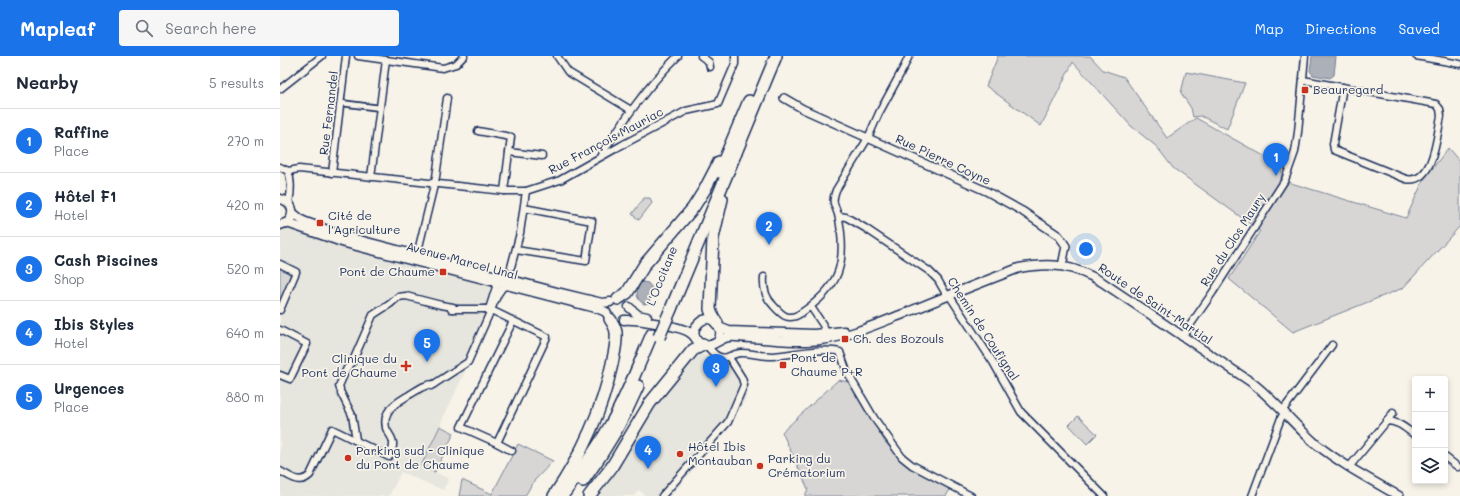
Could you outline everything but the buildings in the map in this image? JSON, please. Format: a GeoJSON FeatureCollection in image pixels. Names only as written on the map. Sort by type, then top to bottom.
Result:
{"type":"FeatureCollection","features":[{"type":"Feature","properties":{"kind":"highway","name":"L'Occitane"},"geometry":{"type":"LineString","coordinates":[[572,496],[594,466],[624,416],[734,146],[767,56]]}},
{"type":"Feature","properties":{"kind":"highway","name":"L'Occitane"},"geometry":{"type":"LineString","coordinates":[[734,146],[776,56]]}},
{"type":"Feature","properties":{"kind":"highway"},"geometry":{"type":"LineString","coordinates":[[614,300],[627,292],[645,264],[693,208],[719,162],[734,146]]}},
{"type":"Feature","properties":{"kind":"highway"},"geometry":{"type":"LineString","coordinates":[[718,325],[710,309],[714,238],[722,198],[732,173],[734,146]]}},
{"type":"Feature","properties":{"kind":"highway"},"geometry":{"type":"LineString","coordinates":[[554,496],[568,475],[588,437],[610,375],[616,339],[615,327],[609,317]]}},
{"type":"Feature","properties":{"kind":"highway","name":"L'Occitane"},"geometry":{"type":"LineString","coordinates":[[562,496],[579,474],[612,423],[656,336]]}},
{"type":"Feature","properties":{"kind":"highway"},"geometry":{"type":"LineString","coordinates":[[589,496],[611,468],[650,403],[688,354],[702,343]]}},
{"type":"Feature","properties":{"kind":"main road"},"geometry":{"type":"LineString","coordinates":[[280,199],[285,200],[289,204],[293,213],[290,220],[282,225]]}},
{"type":"Feature","properties":{"kind":"main road","name":"Avenue Marcel Unal"},"geometry":{"type":"LineString","coordinates":[[293,213],[304,222],[344,236],[602,303],[614,300]]}},
{"type":"Feature","properties":{"kind":"main road","name":"Avenue Marcel Unal"},"geometry":{"type":"LineString","coordinates":[[282,225],[496,284],[599,309],[606,312],[609,317]]}},
{"type":"Feature","properties":{"kind":"main road","name":"Route de Saint-Martial"},"geometry":{"type":"LineString","coordinates":[[717,341],[729,337],[821,340],[845,335],[862,329],[1019,268],[1036,265],[1062,266],[1076,269],[1102,282],[1251,382],[1284,411],[1316,444],[1400,496]]}},
{"type":"Feature","properties":{"kind":"main road"},"geometry":{"type":"LineString","coordinates":[[614,300],[625,301],[629,307],[638,315],[686,325],[710,320],[718,325],[721,334],[714,344],[702,343],[691,333],[682,329],[638,320],[624,320],[617,322],[609,317],[607,308],[614,300]]}},
{"type":"Feature","properties":{"kind":"main road"},"geometry":{"type":"LineString","coordinates":[[624,320],[629,314],[629,307]]}},
{"type":"Feature","properties":{"kind":"main road"},"geometry":{"type":"LineString","coordinates":[[698,323],[694,331],[702,343]]}},
{"type":"Feature","properties":{"kind":"main road","name":"Route de Saint-Martial"},"geometry":{"type":"LineString","coordinates":[[718,325],[729,331],[814,334],[862,329]]}},
{"type":"Feature","properties":{"kind":"main road"},"geometry":{"type":"LineString","coordinates":[[788,340],[821,338],[826,333]]}},
{"type":"Feature","properties":{"kind":"street"},"geometry":{"type":"LineString","coordinates":[[280,89],[322,56]]}},
{"type":"Feature","properties":{"kind":"street","name":"Rue Fernandel"},"geometry":{"type":"LineString","coordinates":[[332,173],[346,56]]}},
{"type":"Feature","properties":{"kind":"street"},"geometry":{"type":"LineString","coordinates":[[358,56],[444,68],[456,64],[464,56]]}},
{"type":"Feature","properties":{"kind":"street"},"geometry":{"type":"LineString","coordinates":[[557,56],[568,72],[631,110]]}},
{"type":"Feature","properties":{"kind":"street"},"geometry":{"type":"LineString","coordinates":[[600,157],[631,110],[660,73],[678,56]]}},
{"type":"Feature","properties":{"kind":"street"},"geometry":{"type":"LineString","coordinates":[[701,56],[708,62],[710,67]]}},
{"type":"Feature","properties":{"kind":"street","name":"Rue François Mauriac"},"geometry":{"type":"LineString","coordinates":[[290,174],[307,170],[504,191],[526,191],[560,180],[686,111],[718,104],[736,64],[735,56]]}},
{"type":"Feature","properties":{"kind":"street"},"geometry":{"type":"LineString","coordinates":[[764,278],[768,300],[782,315],[789,317],[796,317],[811,307],[821,298],[831,285],[839,272],[842,258],[839,216],[833,199],[836,190],[868,138],[879,113],[909,56]]}},
{"type":"Feature","properties":{"kind":"street","name":"Rue du Clos Maury"},"geometry":{"type":"LineString","coordinates":[[1182,337],[1213,292],[1285,180],[1295,152],[1300,116],[1305,56]]}},
{"type":"Feature","properties":{"kind":"street"},"geometry":{"type":"LineString","coordinates":[[1416,56],[1460,64]]}},
{"type":"Feature","properties":{"kind":"street"},"geometry":{"type":"LineString","coordinates":[[371,177],[386,60]]}},
{"type":"Feature","properties":{"kind":"street"},"geometry":{"type":"LineString","coordinates":[[1303,80],[1343,87],[1436,104],[1440,109],[1441,116],[1433,158],[1420,177],[1415,179],[1406,178],[1334,150],[1333,144],[1343,87]]}},
{"type":"Feature","properties":{"kind":"street"},"geometry":{"type":"LineString","coordinates":[[365,248],[416,258],[434,184],[447,98]]}},
{"type":"Feature","properties":{"kind":"street","name":"Rue Pierre Coyne"},"geometry":{"type":"LineString","coordinates":[[784,98],[804,109],[986,191],[1022,211],[1060,236],[1066,246],[1062,266]]}},
{"type":"Feature","properties":{"kind":"street"},"geometry":{"type":"LineString","coordinates":[[341,103],[380,108]]}},
{"type":"Feature","properties":{"kind":"street"},"geometry":{"type":"LineString","coordinates":[[478,131],[511,137],[504,191]]}},
{"type":"Feature","properties":{"kind":"street"},"geometry":{"type":"LineString","coordinates":[[510,152],[542,156]]}},
{"type":"Feature","properties":{"kind":"street"},"geometry":{"type":"LineString","coordinates":[[280,167],[290,174],[291,194],[289,204]]}},
{"type":"Feature","properties":{"kind":"street"},"geometry":{"type":"LineString","coordinates":[[280,199],[288,193],[290,189]]}},
{"type":"Feature","properties":{"kind":"street"},"geometry":{"type":"LineString","coordinates":[[511,267],[516,250],[526,191]]}},
{"type":"Feature","properties":{"kind":"street"},"geometry":{"type":"LineString","coordinates":[[516,250],[586,261],[592,221],[524,208]]}},
{"type":"Feature","properties":{"kind":"street","name":"Chemin de Coufignal"},"geometry":{"type":"LineString","coordinates":[[839,216],[846,217],[864,228],[929,271],[938,280],[993,362],[1021,412],[1104,496]]}},
{"type":"Feature","properties":{"kind":"street"},"geometry":{"type":"LineString","coordinates":[[280,264],[296,272],[280,310]]}},
{"type":"Feature","properties":{"kind":"street"},"geometry":{"type":"LineString","coordinates":[[280,472],[300,481],[306,480],[310,475],[332,429],[390,457],[394,446],[392,438],[386,428],[386,415],[388,410],[398,402],[420,389],[424,389],[434,384],[468,362],[486,323],[496,284],[504,280],[557,292]]}},
{"type":"Feature","properties":{"kind":"street"},"geometry":{"type":"LineString","coordinates":[[488,312],[503,287],[508,286]]}},
{"type":"Feature","properties":{"kind":"street"},"geometry":{"type":"LineString","coordinates":[[356,440],[352,415],[339,386],[347,368],[352,363],[373,315],[402,295],[448,306],[454,309],[488,312],[513,321],[546,337],[497,444]]}},
{"type":"Feature","properties":{"kind":"street"},"geometry":{"type":"LineString","coordinates":[[811,307],[826,333]]}},
{"type":"Feature","properties":{"kind":"street"},"geometry":{"type":"LineString","coordinates":[[814,334],[819,330],[819,320]]}},
{"type":"Feature","properties":{"kind":"street"},"geometry":{"type":"LineString","coordinates":[[512,451],[461,427],[513,321]]}},
{"type":"Feature","properties":{"kind":"street"},"geometry":{"type":"LineString","coordinates":[[280,330],[307,344],[290,379],[280,375]]}},
{"type":"Feature","properties":{"kind":"street"},"geometry":{"type":"LineString","coordinates":[[717,341],[716,352],[719,357]]}},
{"type":"Feature","properties":{"kind":"street"},"geometry":{"type":"LineString","coordinates":[[702,343],[719,357],[726,358],[741,353],[773,356],[824,351],[840,352],[843,363],[874,418],[902,457],[912,465],[971,496]]}},
{"type":"Feature","properties":{"kind":"street"},"geometry":{"type":"LineString","coordinates":[[1252,496],[1284,411],[1332,345]]}},
{"type":"Feature","properties":{"kind":"street"},"geometry":{"type":"LineString","coordinates":[[662,496],[728,422],[744,385],[742,378],[730,359],[730,356]]}},
{"type":"Feature","properties":{"kind":"street"},"geometry":{"type":"LineString","coordinates":[[1350,466],[1393,414]]}},
{"type":"Feature","properties":{"kind":"street"},"geometry":{"type":"LineString","coordinates":[[1387,421],[1393,421],[1400,424],[1412,433]]}},
{"type":"Feature","properties":{"kind":"street"},"geometry":{"type":"LineString","coordinates":[[1448,459],[1458,467]]}},
{"type":"Feature","properties":{"kind":"shaded area"},"geometry":{"type":"Polygon","coordinates":[[[998,56],[1090,56],[1103,70],[1124,77],[1167,138],[1196,118],[1282,166],[1281,180],[1406,218],[1423,181],[1448,148],[1460,162],[1460,226],[1403,288],[1293,332],[1229,279],[1260,231],[1173,168],[1157,147],[1131,126],[1073,62],[1041,126],[986,86],[998,56]]]}},
{"type":"Feature","properties":{"kind":"shaded area"},"geometry":{"type":"Polygon","coordinates":[[[1312,56],[1336,56],[1334,75],[1330,78],[1313,75],[1310,71],[1312,56]]]}},
{"type":"Feature","properties":{"kind":"shaded area"},"geometry":{"type":"Polygon","coordinates":[[[1186,72],[1245,83],[1227,129],[1201,116],[1193,117],[1191,108],[1181,93],[1186,72]]]}},
{"type":"Feature","properties":{"kind":"shaded area"},"geometry":{"type":"Polygon","coordinates":[[[644,198],[650,198],[652,203],[639,220],[632,214],[644,198]]]}},
{"type":"Feature","properties":{"kind":"shaded area","name":"Clinique du Pont de Chaume"},"geometry":{"type":"Polygon","coordinates":[[[280,220],[491,285],[488,306],[494,314],[487,325],[421,465],[449,479],[443,490],[401,472],[389,496],[280,496],[280,220]]]}},
{"type":"Feature","properties":{"kind":"shaded area"},"geometry":{"type":"Polygon","coordinates":[[[280,268],[290,274],[291,277],[288,288],[280,302],[280,268]]]}},
{"type":"Feature","properties":{"kind":"shaded area"},"geometry":{"type":"Polygon","coordinates":[[[640,283],[648,283],[652,288],[649,303],[644,304],[639,300],[637,295],[640,283]]]}},
{"type":"Feature","properties":{"kind":"shaded area"},"geometry":{"type":"Polygon","coordinates":[[[699,354],[709,356],[715,361],[724,363],[737,358],[749,384],[745,400],[728,428],[671,496],[646,496],[639,490],[634,496],[597,496],[620,464],[661,396],[699,354]]]}},
{"type":"Feature","properties":{"kind":"shaded area"},"geometry":{"type":"Polygon","coordinates":[[[838,380],[849,382],[885,442],[904,463],[951,488],[946,496],[805,496],[808,489],[782,432],[838,380]]]}},
{"type":"Feature","properties":{"kind":"shaded area"},"geometry":{"type":"Polygon","coordinates":[[[1078,416],[1097,434],[1087,444],[1069,425],[1078,416]]]}},
{"type":"Feature","properties":{"kind":"shaded area"},"geometry":{"type":"Polygon","coordinates":[[[440,426],[454,433],[435,472],[421,466],[440,426]]]}},
{"type":"Feature","properties":{"kind":"shaded area"},"geometry":{"type":"Polygon","coordinates":[[[518,444],[553,461],[533,482],[525,496],[459,496],[462,480],[492,494],[518,444]]]}},
{"type":"Feature","properties":{"kind":"place","name":"Beauregard"},"geometry":{"type":"Point","coordinates":[1305,90]}},
{"type":"Feature","properties":{"kind":"place","name":"Raffine"},"geometry":{"type":"Point","coordinates":[1276,176]}},
{"type":"Feature","properties":{"kind":"place","name":"Cité de l'Agriculture"},"geometry":{"type":"Point","coordinates":[320,223]}},
{"type":"Feature","properties":{"kind":"place","name":"Hôtel F1"},"geometry":{"type":"Point","coordinates":[769,245]}},
{"type":"Feature","properties":{"kind":"place","name":"Pont de Chaume"},"geometry":{"type":"Point","coordinates":[443,272]}},
{"type":"Feature","properties":{"kind":"place","name":"Ch. des Bozouls"},"geometry":{"type":"Point","coordinates":[845,339]}},
{"type":"Feature","properties":{"kind":"place","name":"Urgences"},"geometry":{"type":"Point","coordinates":[427,362]}},
{"type":"Feature","properties":{"kind":"place","name":"Pont de Chaume P+R"},"geometry":{"type":"Point","coordinates":[783,365]}},
{"type":"Feature","properties":{"kind":"place","name":"Clinique du Pont de Chaume"},"geometry":{"type":"Point","coordinates":[406,366]}},
{"type":"Feature","properties":{"kind":"place","name":"Cash Piscines"},"geometry":{"type":"Point","coordinates":[716,387]}},
{"type":"Feature","properties":{"kind":"place","name":"Hôtel Ibis Montauban"},"geometry":{"type":"Point","coordinates":[680,454]}},
{"type":"Feature","properties":{"kind":"place","name":"Parking sud - Clinique du Pont de Chaume"},"geometry":{"type":"Point","coordinates":[348,458]}},
{"type":"Feature","properties":{"kind":"place","name":"Parking du Crématorium"},"geometry":{"type":"Point","coordinates":[760,466]}},
{"type":"Feature","properties":{"kind":"place","name":"Ibis Styles"},"geometry":{"type":"Point","coordinates":[648,469]}}]}
